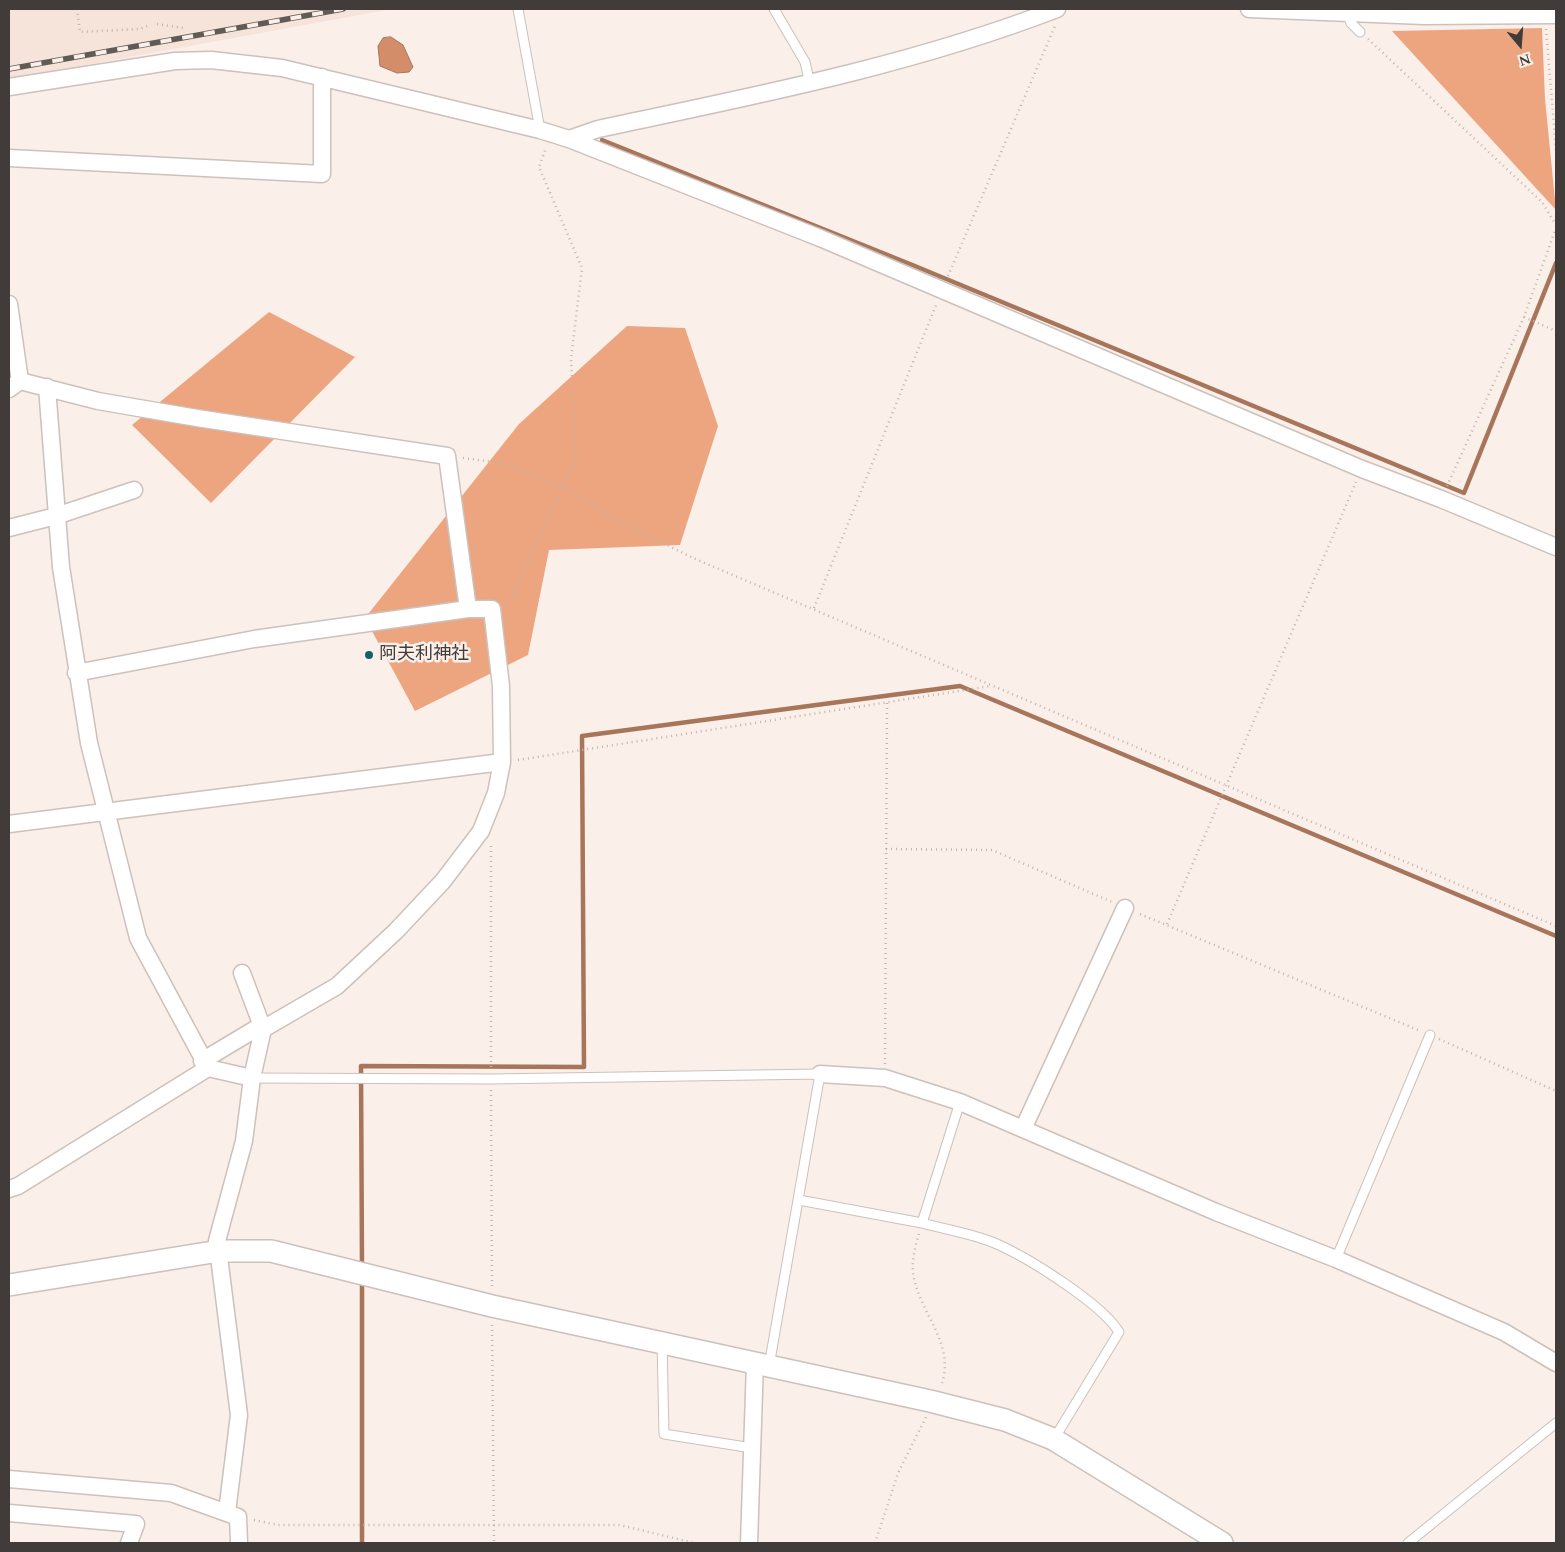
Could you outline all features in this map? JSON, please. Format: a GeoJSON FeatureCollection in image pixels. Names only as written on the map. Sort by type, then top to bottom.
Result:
{"type":"FeatureCollection","features":[{"type":"Feature","properties":{"kind":"street"},"geometry":{"type":"LineString","coordinates":[[569,139],[598,129],[810,84],[931,51],[1056,9]]}},
{"type":"Feature","properties":{"kind":"street"},"geometry":{"type":"LineString","coordinates":[[1249,9],[1548,14]]}},
{"type":"Feature","properties":{"kind":"street"},"geometry":{"type":"LineString","coordinates":[[9,87],[175,61],[211,60],[273,67],[322,77],[546,132],[569,139],[820,238],[1362,469],[1441,499],[1556,547]]}},
{"type":"Feature","properties":{"kind":"street"},"geometry":{"type":"LineString","coordinates":[[9,158],[322,174],[322,77]]}},
{"type":"Feature","properties":{"kind":"street"},"geometry":{"type":"LineString","coordinates":[[9,304],[12,385],[47,387],[98,401],[447,456],[468,609]]}},
{"type":"Feature","properties":{"kind":"street"},"geometry":{"type":"LineString","coordinates":[[47,387],[56,516],[76,673],[89,743],[138,938],[205,1065],[252,1078]]}},
{"type":"Feature","properties":{"kind":"street"},"geometry":{"type":"LineString","coordinates":[[9,528],[56,516],[134,490]]}},
{"type":"Feature","properties":{"kind":"street"},"geometry":{"type":"LineString","coordinates":[[9,1189],[18,1186],[262,1027],[337,986],[396,931],[443,881],[481,831],[496,793],[502,762],[501,686],[492,609],[468,609],[254,639],[76,673]]}},
{"type":"Feature","properties":{"kind":"street"},"geometry":{"type":"LineString","coordinates":[[9,824],[502,762]]}},
{"type":"Feature","properties":{"kind":"street"},"geometry":{"type":"LineString","coordinates":[[1023,1129],[1125,908]]}},
{"type":"Feature","properties":{"kind":"street"},"geometry":{"type":"LineString","coordinates":[[239,1543],[232,1515],[239,1414],[218,1241],[244,1141],[252,1078],[262,1027],[242,973]]}},
{"type":"Feature","properties":{"kind":"street"},"geometry":{"type":"LineString","coordinates":[[820,1074],[885,1078],[960,1102],[1216,1212],[1336,1259],[1504,1332],[1556,1363]]}},
{"type":"Feature","properties":{"kind":"street"},"geometry":{"type":"LineString","coordinates":[[9,1285],[219,1251],[271,1251],[492,1306],[987,1415],[1054,1439],[1222,1543]]}},
{"type":"Feature","properties":{"kind":"street"},"geometry":{"type":"LineString","coordinates":[[749,1543],[752,1448],[762,1364]]}},
{"type":"Feature","properties":{"kind":"street"},"geometry":{"type":"LineString","coordinates":[[9,1479],[171,1493],[232,1515]]}},
{"type":"Feature","properties":{"kind":"street"},"geometry":{"type":"LineString","coordinates":[[9,1514],[136,1524],[129,1543]]}},
{"type":"Feature","properties":{"kind":"lane"},"geometry":{"type":"LineString","coordinates":[[518,9],[546,132]]}},
{"type":"Feature","properties":{"kind":"lane"},"geometry":{"type":"LineString","coordinates":[[774,9],[806,62],[810,84]]}},
{"type":"Feature","properties":{"kind":"lane"},"geometry":{"type":"LineString","coordinates":[[1346,12],[1360,32]]}},
{"type":"Feature","properties":{"kind":"lane"},"geometry":{"type":"LineString","coordinates":[[1336,1259],[1430,1035]]}},
{"type":"Feature","properties":{"kind":"lane"},"geometry":{"type":"LineString","coordinates":[[252,1078],[491,1079],[820,1074],[799,1200],[762,1364]]}},
{"type":"Feature","properties":{"kind":"lane"},"geometry":{"type":"LineString","coordinates":[[922,1223],[960,1102]]}},
{"type":"Feature","properties":{"kind":"lane"},"geometry":{"type":"LineString","coordinates":[[799,1200],[922,1223],[998,1244],[1051,1274],[1112,1320],[1119,1332],[1116,1339],[1054,1439]]}},
{"type":"Feature","properties":{"kind":"lane"},"geometry":{"type":"LineString","coordinates":[[662,1342],[664,1434],[752,1448]]}},
{"type":"Feature","properties":{"kind":"lane"},"geometry":{"type":"LineString","coordinates":[[1408,1543],[1556,1423]]}},
{"type":"Feature","properties":{"kind":"path"},"geometry":{"type":"LineString","coordinates":[[76,9],[80,32],[140,29],[147,26]]}},
{"type":"Feature","properties":{"kind":"path"},"geometry":{"type":"LineString","coordinates":[[814,608],[942,289],[1055,27],[1056,9]]}},
{"type":"Feature","properties":{"kind":"path"},"geometry":{"type":"LineString","coordinates":[[1548,14],[1556,150]]}},
{"type":"Feature","properties":{"kind":"path"},"geometry":{"type":"LineString","coordinates":[[157,24],[183,28]]}},
{"type":"Feature","properties":{"kind":"path"},"geometry":{"type":"LineString","coordinates":[[1360,32],[1542,202],[1556,227],[1524,317],[1441,499]]}},
{"type":"Feature","properties":{"kind":"path"},"geometry":{"type":"LineString","coordinates":[[492,609],[511,600],[576,459],[570,359],[582,268],[539,167],[546,132]]}},
{"type":"Feature","properties":{"kind":"path"},"geometry":{"type":"LineString","coordinates":[[1524,317],[1556,330]]}},
{"type":"Feature","properties":{"kind":"path"},"geometry":{"type":"LineString","coordinates":[[447,456],[500,463],[564,487],[619,521],[693,558],[1556,926]]}},
{"type":"Feature","properties":{"kind":"path"},"geometry":{"type":"LineString","coordinates":[[1167,924],[1362,469]]}},
{"type":"Feature","properties":{"kind":"path"},"geometry":{"type":"LineString","coordinates":[[502,762],[993,685]]}},
{"type":"Feature","properties":{"kind":"path"},"geometry":{"type":"LineString","coordinates":[[885,1078],[887,703]]}},
{"type":"Feature","properties":{"kind":"path"},"geometry":{"type":"LineString","coordinates":[[886,849],[992,850],[1125,908],[1430,1035],[1556,1091]]}},
{"type":"Feature","properties":{"kind":"path"},"geometry":{"type":"LineString","coordinates":[[492,1306],[494,1543]]}},
{"type":"Feature","properties":{"kind":"path"},"geometry":{"type":"LineString","coordinates":[[232,1515],[278,1524],[620,1525],[694,1543]]}},
{"type":"Feature","properties":{"kind":"shaded area"},"geometry":{"type":"Polygon","coordinates":[[[9,9],[392,9],[9,79],[9,9]]]}},
{"type":"Feature","properties":{"kind":"shaded area"},"geometry":{"type":"Polygon","coordinates":[[[1542,28],[1545,99],[1556,210],[1392,31],[1542,28]]]}},
{"type":"Feature","properties":{"kind":"shaded area"},"geometry":{"type":"Polygon","coordinates":[[[391,37],[403,45],[413,67],[409,72],[397,73],[380,66],[378,46],[383,38],[391,37]]]}},
{"type":"Feature","properties":{"kind":"shaded area"},"geometry":{"type":"Polygon","coordinates":[[[269,312],[355,357],[211,503],[132,425],[269,312]]]}},
{"type":"Feature","properties":{"kind":"shaded area"},"geometry":{"type":"Polygon","coordinates":[[[627,326],[685,328],[718,426],[680,545],[549,550],[528,655],[415,711],[365,618],[519,424],[627,326]]]}},
{"type":"Feature","properties":{"kind":"waterway"},"geometry":{"type":"LineString","coordinates":[[602,140],[910,264],[1464,493],[1556,263]]}},
{"type":"Feature","properties":{"kind":"waterway"},"geometry":{"type":"LineString","coordinates":[[362,1268],[361,1066],[584,1067],[582,736],[960,686],[1556,936]]}},
{"type":"Feature","properties":{"kind":"waterway"},"geometry":{"type":"LineString","coordinates":[[362,1281],[362,1543]]}},
{"type":"Feature","properties":{"kind":"railway"},"geometry":{"type":"LineString","coordinates":[[9,69],[343,9]]}},
{"type":"Feature","properties":{"kind":"place","name":"阿夫利神社"},"geometry":{"type":"Point","coordinates":[369,655]}}]}
